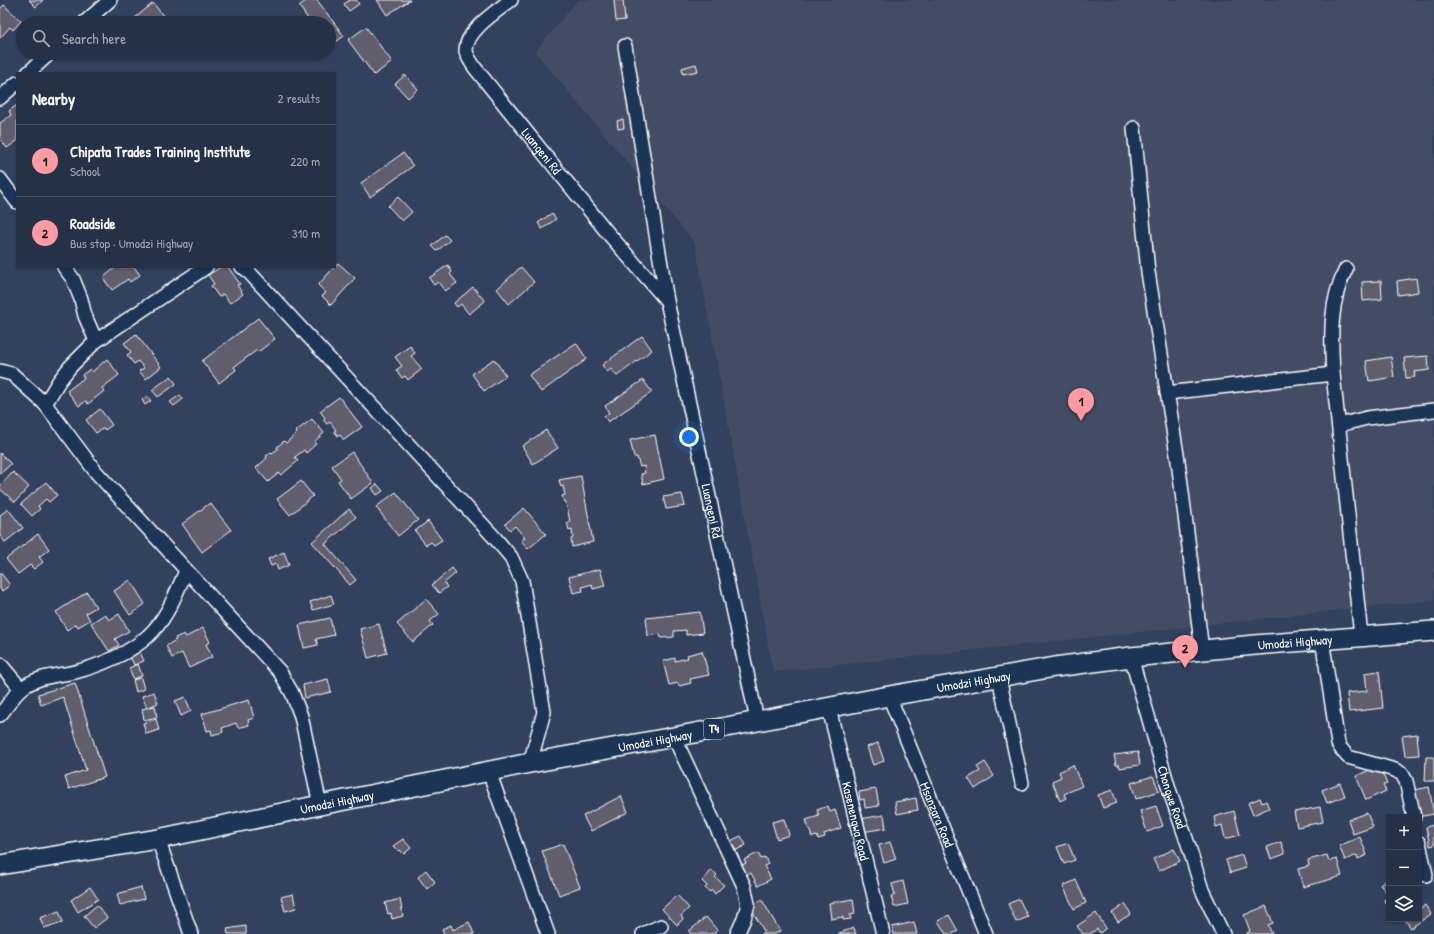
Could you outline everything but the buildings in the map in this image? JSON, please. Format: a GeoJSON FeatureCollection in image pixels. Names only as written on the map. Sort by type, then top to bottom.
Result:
{"type":"FeatureCollection","features":[{"type":"Feature","properties":{"kind":"highway","name":"Umodzi Highway"},"geometry":{"type":"LineString","coordinates":[[0,865],[158,839],[530,763],[674,737],[757,720],[1055,667],[1131,657],[1202,650],[1434,630]]}},
{"type":"Feature","properties":{"kind":"street"},"geometry":{"type":"LineString","coordinates":[[92,16],[110,0]]}},
{"type":"Feature","properties":{"kind":"street","name":"Luangeni Rd"},"geometry":{"type":"LineString","coordinates":[[511,0],[481,24],[473,33],[466,47],[469,59],[607,232],[667,301]]}},
{"type":"Feature","properties":{"kind":"street","name":"Luangeni Rd"},"geometry":{"type":"LineString","coordinates":[[625,46],[667,301],[757,720]]}},
{"type":"Feature","properties":{"kind":"street"},"geometry":{"type":"LineString","coordinates":[[29,72],[42,60]]}},
{"type":"Feature","properties":{"kind":"street"},"geometry":{"type":"LineString","coordinates":[[0,98],[16,83]]}},
{"type":"Feature","properties":{"kind":"street"},"geometry":{"type":"LineString","coordinates":[[1134,128],[1148,272],[1178,461],[1202,650]]}},
{"type":"Feature","properties":{"kind":"street"},"geometry":{"type":"LineString","coordinates":[[0,179],[16,201]]}},
{"type":"Feature","properties":{"kind":"street"},"geometry":{"type":"LineString","coordinates":[[65,268],[73,279],[85,316],[96,342]]}},
{"type":"Feature","properties":{"kind":"street"},"geometry":{"type":"LineString","coordinates":[[45,404],[70,366],[96,342],[205,268]]}},
{"type":"Feature","properties":{"kind":"street"},"geometry":{"type":"LineString","coordinates":[[244,268],[488,531],[510,558],[522,581],[544,712],[530,763]]}},
{"type":"Feature","properties":{"kind":"street"},"geometry":{"type":"LineString","coordinates":[[1346,269],[1341,277],[1334,299],[1332,374],[1339,425],[1361,636]]}},
{"type":"Feature","properties":{"kind":"street"},"geometry":{"type":"LineString","coordinates":[[0,371],[12,374],[45,404],[96,472],[280,672],[292,693],[301,716],[320,805]]}},
{"type":"Feature","properties":{"kind":"street"},"geometry":{"type":"LineString","coordinates":[[1167,393],[1332,374]]}},
{"type":"Feature","properties":{"kind":"street"},"geometry":{"type":"LineString","coordinates":[[1339,425],[1367,418],[1434,410]]}},
{"type":"Feature","properties":{"kind":"street"},"geometry":{"type":"LineString","coordinates":[[0,715],[21,689],[42,678],[76,672],[109,660],[128,651],[149,636],[163,617],[186,571]]}},
{"type":"Feature","properties":{"kind":"street"},"geometry":{"type":"LineString","coordinates":[[1322,639],[1338,744],[1348,757],[1395,770],[1402,774],[1406,781],[1413,814]]}},
{"type":"Feature","properties":{"kind":"street","name":"Chongwe Road"},"geometry":{"type":"LineString","coordinates":[[1131,657],[1169,789],[1190,847],[1202,890],[1223,934]]}},
{"type":"Feature","properties":{"kind":"street"},"geometry":{"type":"LineString","coordinates":[[0,664],[21,689]]}},
{"type":"Feature","properties":{"kind":"street"},"geometry":{"type":"LineString","coordinates":[[999,678],[1022,783]]}},
{"type":"Feature","properties":{"kind":"street","name":"Msanzara Road"},"geometry":{"type":"LineString","coordinates":[[889,696],[986,934]]}},
{"type":"Feature","properties":{"kind":"street","name":"Kasenengwa Road"},"geometry":{"type":"LineString","coordinates":[[829,708],[883,934]]}},
{"type":"Feature","properties":{"kind":"street"},"geometry":{"type":"LineString","coordinates":[[674,737],[744,886],[748,904],[744,919],[737,934]]}},
{"type":"Feature","properties":{"kind":"street"},"geometry":{"type":"LineString","coordinates":[[489,772],[548,934]]}},
{"type":"Feature","properties":{"kind":"street"},"geometry":{"type":"LineString","coordinates":[[158,839],[191,934]]}},
{"type":"Feature","properties":{"kind":"street"},"geometry":{"type":"LineString","coordinates":[[1421,850],[1426,875]]}},
{"type":"Feature","properties":{"kind":"street"},"geometry":{"type":"LineString","coordinates":[[643,934],[661,926]]}},
{"type":"Feature","properties":{"kind":"shaded area"},"geometry":{"type":"Polygon","coordinates":[[[578,0],[1434,0],[1434,600],[773,672],[695,243],[535,52],[578,0]]]}},
{"type":"Feature","properties":{"kind":"place","name":"Chipata Trades Training Institute"},"geometry":{"type":"Point","coordinates":[1081,421]}},
{"type":"Feature","properties":{"kind":"place","name":"Roadside"},"geometry":{"type":"Point","coordinates":[1185,668]}}]}
